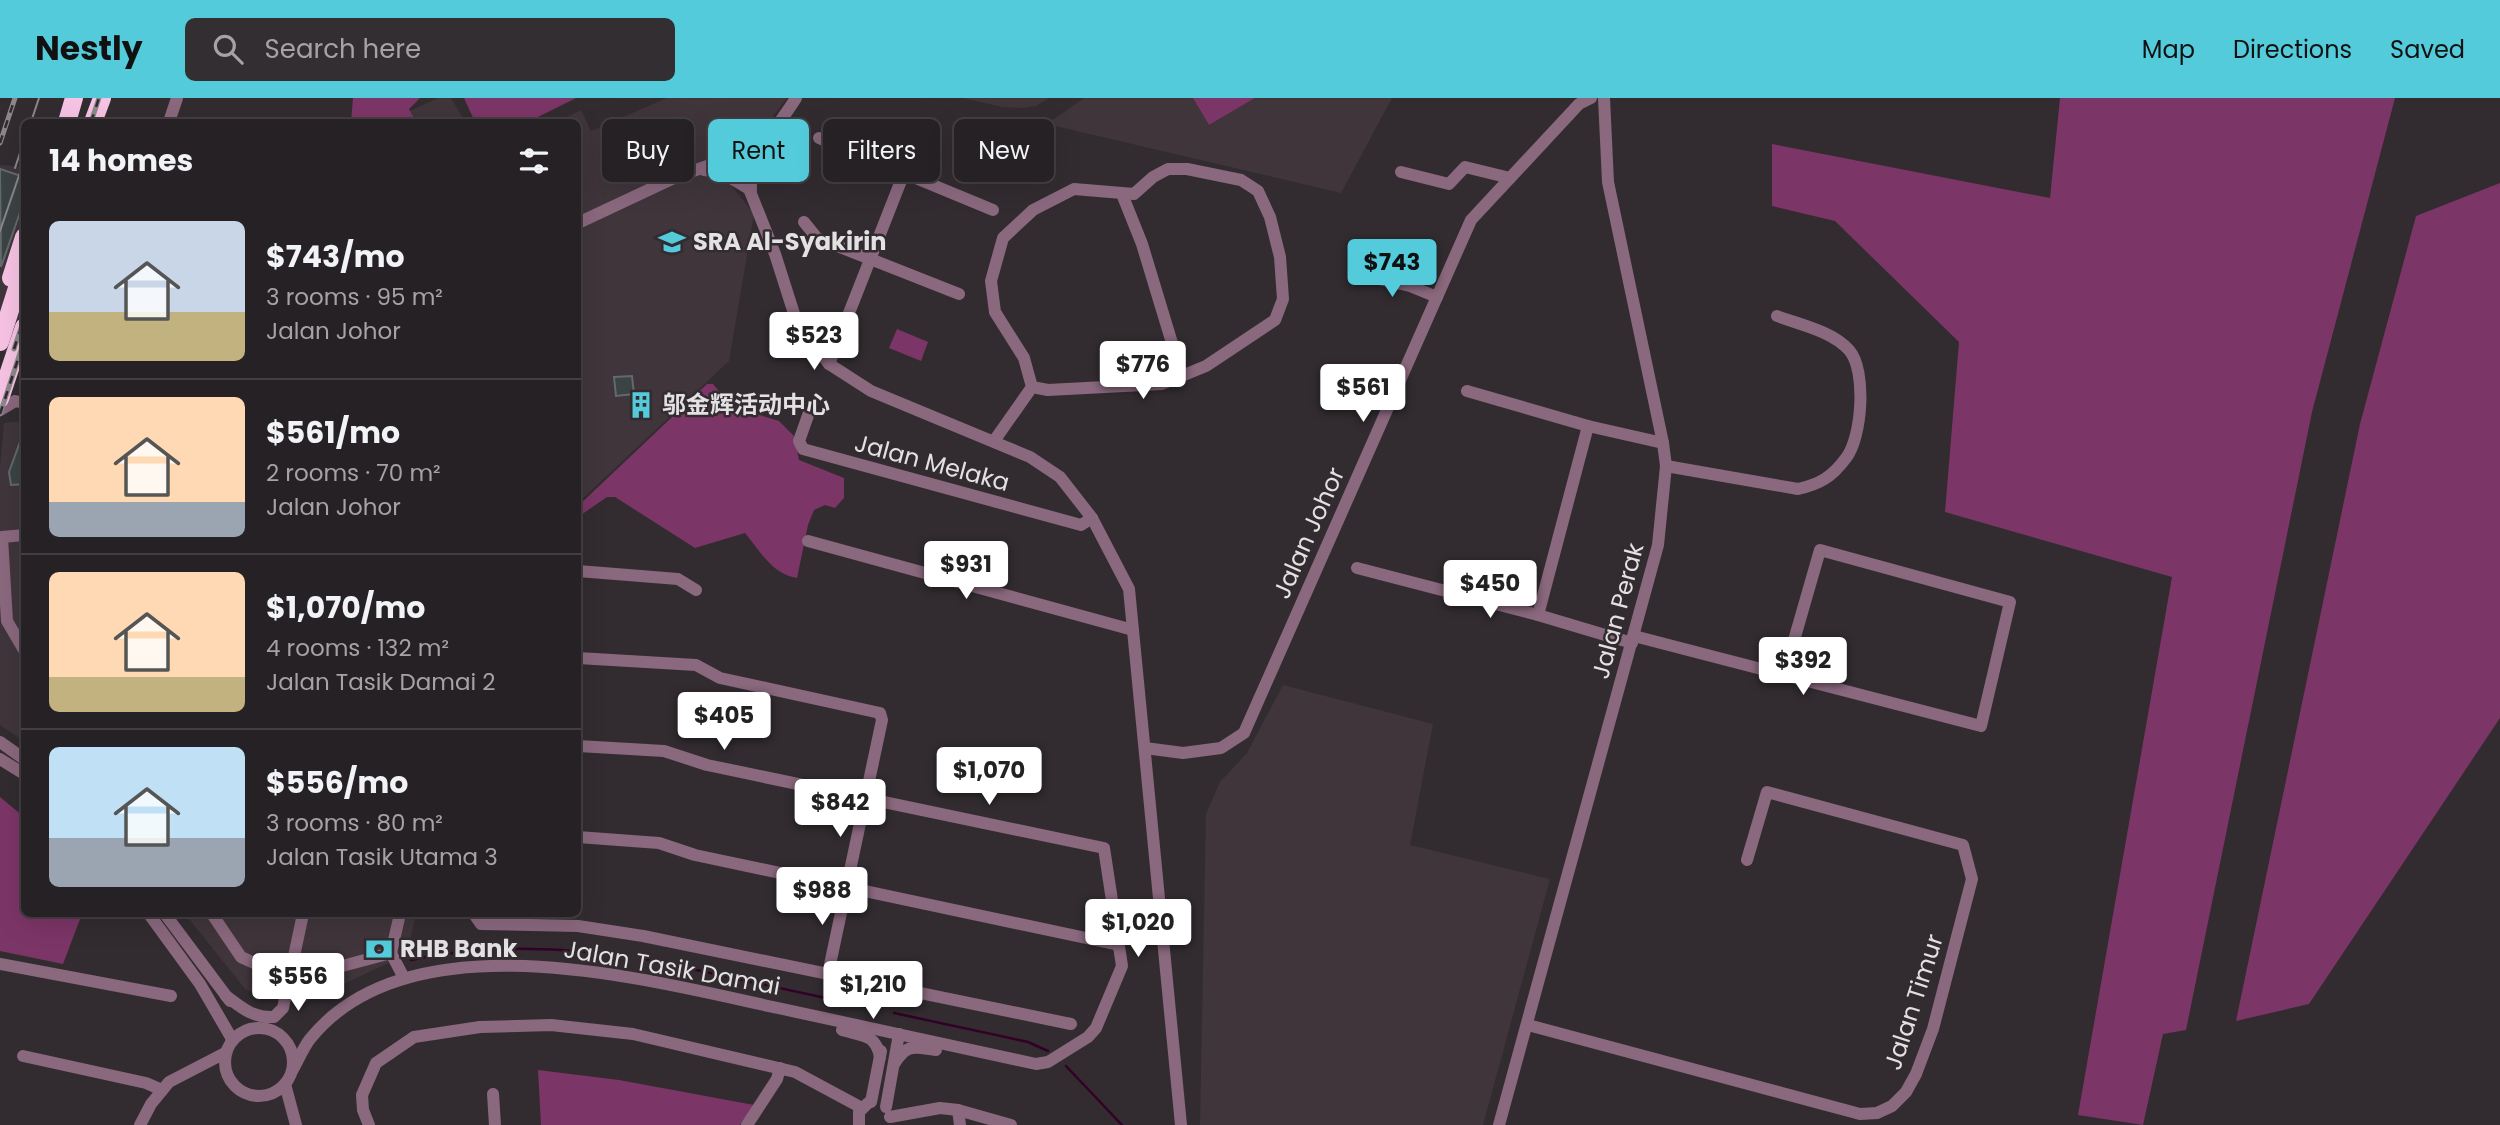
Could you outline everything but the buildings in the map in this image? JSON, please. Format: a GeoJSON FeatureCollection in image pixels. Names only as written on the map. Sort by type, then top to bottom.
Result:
{"type":"FeatureCollection","features":[{"type":"Feature","properties":{"kind":"highway"},"geometry":{"type":"LineString","coordinates":[[94,119],[102,98]]}},
{"type":"Feature","properties":{"kind":"highway"},"geometry":{"type":"LineString","coordinates":[[0,311],[21,246]]}},
{"type":"Feature","properties":{"kind":"highway"},"geometry":{"type":"LineString","coordinates":[[0,342],[21,276]]}},
{"type":"Feature","properties":{"kind":"highway"},"geometry":{"type":"LineString","coordinates":[[2,393],[21,336]]}},
{"type":"Feature","properties":{"kind":"street"},"geometry":{"type":"LineString","coordinates":[[170,119],[177,98]]}},
{"type":"Feature","properties":{"kind":"street"},"geometry":{"type":"LineString","coordinates":[[783,119],[796,98]]}},
{"type":"Feature","properties":{"kind":"street","name":"Jalan Johor"},"geometry":{"type":"LineString","coordinates":[[1145,748],[1183,753],[1221,748],[1244,733],[1471,220],[1579,104],[1591,98]]}},
{"type":"Feature","properties":{"kind":"street","name":"Jalan Perak"},"geometry":{"type":"LineString","coordinates":[[1499,1125],[1658,545],[1666,466],[1608,182],[1604,98]]}},
{"type":"Feature","properties":{"kind":"street"},"geometry":{"type":"LineString","coordinates":[[581,222],[708,166]]}},
{"type":"Feature","properties":{"kind":"street"},"geometry":{"type":"LineString","coordinates":[[1401,172],[1449,184],[1467,167],[1510,178]]}},
{"type":"Feature","properties":{"kind":"street"},"geometry":{"type":"LineString","coordinates":[[698,169],[721,172],[751,190]]}},
{"type":"Feature","properties":{"kind":"street"},"geometry":{"type":"LineString","coordinates":[[1168,169],[1186,169],[1241,180],[1258,191],[1269,217],[1280,257],[1283,299],[1275,320],[1206,366],[1161,384],[1048,390],[1032,387],[1024,358],[995,312],[991,281],[1003,238],[1033,210],[1074,189],[1134,194],[1153,177],[1168,169]]}},
{"type":"Feature","properties":{"kind":"street"},"geometry":{"type":"LineString","coordinates":[[747,182],[797,323],[829,364],[871,391],[1030,457],[1060,477],[1092,518],[1129,589],[1181,1125]]}},
{"type":"Feature","properties":{"kind":"street"},"geometry":{"type":"LineString","coordinates":[[751,190],[752,182]]}},
{"type":"Feature","properties":{"kind":"street"},"geometry":{"type":"LineString","coordinates":[[829,364],[901,182]]}},
{"type":"Feature","properties":{"kind":"street"},"geometry":{"type":"LineString","coordinates":[[926,182],[993,210]]}},
{"type":"Feature","properties":{"kind":"street"},"geometry":{"type":"LineString","coordinates":[[1122,194],[1146,257],[1182,376]]}},
{"type":"Feature","properties":{"kind":"street"},"geometry":{"type":"LineString","coordinates":[[804,222],[817,238],[959,294]]}},
{"type":"Feature","properties":{"kind":"street"},"geometry":{"type":"LineString","coordinates":[[1357,274],[1410,286],[1437,297]]}},
{"type":"Feature","properties":{"kind":"street"},"geometry":{"type":"LineString","coordinates":[[1666,466],[1798,489],[1820,484],[1848,457],[1861,393],[1856,360],[1849,350],[1829,334],[1777,316]]}},
{"type":"Feature","properties":{"kind":"street"},"geometry":{"type":"LineString","coordinates":[[2,393],[21,363]]}},
{"type":"Feature","properties":{"kind":"street"},"geometry":{"type":"LineString","coordinates":[[994,441],[1032,387]]}},
{"type":"Feature","properties":{"kind":"street"},"geometry":{"type":"LineString","coordinates":[[1467,391],[1588,426],[1663,443]]}},
{"type":"Feature","properties":{"kind":"street"},"geometry":{"type":"LineString","coordinates":[[0,410],[15,401],[21,402]]}},
{"type":"Feature","properties":{"kind":"street","name":"Jalan Melaka"},"geometry":{"type":"LineString","coordinates":[[811,407],[799,441],[803,449],[1081,525],[1092,518]]}},
{"type":"Feature","properties":{"kind":"street"},"geometry":{"type":"LineString","coordinates":[[1538,615],[1588,426]]}},
{"type":"Feature","properties":{"kind":"street"},"geometry":{"type":"LineString","coordinates":[[18,632],[7,621],[2,537],[21,535]]}},
{"type":"Feature","properties":{"kind":"street"},"geometry":{"type":"LineString","coordinates":[[808,541],[1133,630]]}},
{"type":"Feature","properties":{"kind":"street"},"geometry":{"type":"LineString","coordinates":[[1357,568],[1981,726],[2010,602],[1820,550],[1784,675]]}},
{"type":"Feature","properties":{"kind":"street"},"geometry":{"type":"LineString","coordinates":[[581,571],[678,579],[696,590]]}},
{"type":"Feature","properties":{"kind":"street"},"geometry":{"type":"LineString","coordinates":[[581,658],[696,665],[720,678],[873,709],[880,713],[882,720],[828,974]]}},
{"type":"Feature","properties":{"kind":"street"},"geometry":{"type":"LineString","coordinates":[[0,742],[21,757]]}},
{"type":"Feature","properties":{"kind":"street"},"geometry":{"type":"LineString","coordinates":[[581,746],[664,751],[707,765],[866,798]]}},
{"type":"Feature","properties":{"kind":"street"},"geometry":{"type":"LineString","coordinates":[[0,759],[21,772]]}},
{"type":"Feature","properties":{"kind":"street","name":"Jalan Timur"},"geometry":{"type":"LineString","coordinates":[[1528,1025],[1860,1114],[1877,1113],[1892,1106],[1906,1092],[1916,1074],[1933,1029],[1972,879],[1963,845],[1767,792],[1747,860]]}},
{"type":"Feature","properties":{"kind":"street","name":"Jalan Tasik Damai"},"geometry":{"type":"LineString","coordinates":[[292,1071],[309,1040],[355,999],[404,978],[432,972],[505,966],[573,968],[629,976],[1043,1063],[1088,1037],[1096,1028],[1122,966],[1104,848],[866,798]]}},
{"type":"Feature","properties":{"kind":"street"},"geometry":{"type":"LineString","coordinates":[[581,837],[659,843],[695,855],[1119,945]]}},
{"type":"Feature","properties":{"kind":"street"},"geometry":{"type":"LineString","coordinates":[[151,917],[200,984],[232,1040]]}},
{"type":"Feature","properties":{"kind":"street"},"geometry":{"type":"LineString","coordinates":[[167,917],[250,1028]]}},
{"type":"Feature","properties":{"kind":"street"},"geometry":{"type":"LineString","coordinates":[[214,917],[241,957],[289,977],[301,977],[386,954]]}},
{"type":"Feature","properties":{"kind":"street"},"geometry":{"type":"LineString","coordinates":[[226,996],[249,1013],[262,1017],[274,1017],[283,1008],[302,917]]}},
{"type":"Feature","properties":{"kind":"street"},"geometry":{"type":"LineString","coordinates":[[384,986],[392,967],[386,954],[399,917]]}},
{"type":"Feature","properties":{"kind":"street"},"geometry":{"type":"LineString","coordinates":[[477,919],[592,928],[643,936],[1071,1024]]}},
{"type":"Feature","properties":{"kind":"street"},"geometry":{"type":"LineString","coordinates":[[386,954],[404,978]]}},
{"type":"Feature","properties":{"kind":"street"},"geometry":{"type":"LineString","coordinates":[[0,964],[171,996]]}},
{"type":"Feature","properties":{"kind":"street"},"geometry":{"type":"LineString","coordinates":[[200,984],[211,976]]}},
{"type":"Feature","properties":{"kind":"street"},"geometry":{"type":"LineString","coordinates":[[823,1018],[836,1028],[872,1039],[877,1044],[880,1057]]}},
{"type":"Feature","properties":{"kind":"street"},"geometry":{"type":"LineString","coordinates":[[369,1125],[363,1110],[362,1095],[376,1063],[414,1038],[440,1031],[551,1025],[633,1034],[795,1072],[889,1116],[940,1108],[958,1110],[1008,1125]]}},
{"type":"Feature","properties":{"kind":"street"},"geometry":{"type":"LineString","coordinates":[[250,1028],[272,1030],[289,1044],[294,1062],[285,1084],[271,1094],[262,1096],[244,1093],[230,1080],[226,1072],[226,1053],[232,1040],[250,1028]]}},
{"type":"Feature","properties":{"kind":"street"},"geometry":{"type":"LineString","coordinates":[[859,1125],[858,1116],[867,1105],[884,1031]]}},
{"type":"Feature","properties":{"kind":"street"},"geometry":{"type":"LineString","coordinates":[[889,1116],[899,1034]]}},
{"type":"Feature","properties":{"kind":"street"},"geometry":{"type":"LineString","coordinates":[[289,1044],[309,1040]]}},
{"type":"Feature","properties":{"kind":"street"},"geometry":{"type":"LineString","coordinates":[[894,1064],[901,1053],[911,1047],[949,1051],[968,1049]]}},
{"type":"Feature","properties":{"kind":"street"},"geometry":{"type":"LineString","coordinates":[[140,1125],[169,1082],[226,1053]]}},
{"type":"Feature","properties":{"kind":"street"},"geometry":{"type":"LineString","coordinates":[[23,1056],[146,1083],[162,1090]]}},
{"type":"Feature","properties":{"kind":"street"},"geometry":{"type":"LineString","coordinates":[[201,1067],[226,1072]]}},
{"type":"Feature","properties":{"kind":"street"},"geometry":{"type":"LineString","coordinates":[[747,1125],[777,1079],[780,1068]]}},
{"type":"Feature","properties":{"kind":"street"},"geometry":{"type":"LineString","coordinates":[[285,1084],[296,1125]]}},
{"type":"Feature","properties":{"kind":"street"},"geometry":{"type":"LineString","coordinates":[[271,1094],[290,1106]]}},
{"type":"Feature","properties":{"kind":"street"},"geometry":{"type":"LineString","coordinates":[[494,1094],[495,1125]]}},
{"type":"Feature","properties":{"kind":"street"},"geometry":{"type":"LineString","coordinates":[[958,1110],[960,1125]]}},
{"type":"Feature","properties":{"kind":"shaded area"},"geometry":{"type":"Polygon","coordinates":[[[353,98],[420,98],[409,109],[414,119],[351,119],[353,98]]]}},
{"type":"Feature","properties":{"kind":"shaded area"},"geometry":{"type":"Polygon","coordinates":[[[438,98],[451,98],[463,119],[392,119],[438,98]]]}},
{"type":"Feature","properties":{"kind":"shaded area"},"geometry":{"type":"Polygon","coordinates":[[[464,98],[576,98],[534,119],[474,119],[464,98]]]}},
{"type":"Feature","properties":{"kind":"shaded area"},"geometry":{"type":"Polygon","coordinates":[[[667,98],[787,98],[771,119],[708,119],[708,151],[705,152],[708,156],[708,182],[729,182],[754,214],[729,361],[581,500],[581,119],[563,119],[581,110],[591,131],[602,126],[602,182],[694,182],[694,119],[619,119],[667,98]]]}},
{"type":"Feature","properties":{"kind":"shaded area"},"geometry":{"type":"Polygon","coordinates":[[[963,98],[1049,98],[1036,106],[1022,108],[1002,107],[963,98]]]}},
{"type":"Feature","properties":{"kind":"shaded area"},"geometry":{"type":"Polygon","coordinates":[[[1084,98],[1193,98],[1209,125],[1255,98],[1392,98],[1341,193],[1054,126],[1054,119],[1084,98]]]}},
{"type":"Feature","properties":{"kind":"shaded area"},"geometry":{"type":"Polygon","coordinates":[[[1193,98],[1255,98],[1209,125],[1193,98]]]}},
{"type":"Feature","properties":{"kind":"shaded area"},"geometry":{"type":"Polygon","coordinates":[[[2060,98],[2395,98],[2312,412],[2186,1030],[2163,1034],[2143,1125],[2078,1115],[2172,577],[1945,512],[1959,342],[1835,221],[1772,206],[1772,144],[2050,198],[2060,98]]]}},
{"type":"Feature","properties":{"kind":"shaded area"},"geometry":{"type":"Polygon","coordinates":[[[0,165],[21,167],[21,358],[0,350],[0,165]]]}},
{"type":"Feature","properties":{"kind":"shaded area"},"geometry":{"type":"Polygon","coordinates":[[[2500,183],[2500,718],[2309,1004],[2236,1021],[2360,424],[2416,216],[2500,183]]]}},
{"type":"Feature","properties":{"kind":"shaded area"},"geometry":{"type":"Polygon","coordinates":[[[897,329],[928,342],[921,361],[889,348],[897,329]]]}},
{"type":"Feature","properties":{"kind":"shaded area"},"geometry":{"type":"Polygon","coordinates":[[[707,384],[713,384],[731,406],[779,421],[794,436],[799,460],[844,478],[844,498],[835,508],[825,505],[814,510],[808,525],[797,578],[774,567],[745,533],[695,548],[615,497],[607,497],[581,515],[581,503],[707,384]]]}},
{"type":"Feature","properties":{"kind":"shaded area"},"geometry":{"type":"Polygon","coordinates":[[[21,421],[21,739],[0,725],[0,466],[4,423],[21,421]]]}},
{"type":"Feature","properties":{"kind":"shaded area"},"geometry":{"type":"Polygon","coordinates":[[[1283,685],[1433,724],[1410,845],[1550,879],[1483,1125],[1200,1125],[1206,814],[1220,782],[1247,753],[1283,685]]]}},
{"type":"Feature","properties":{"kind":"shaded area"},"geometry":{"type":"Polygon","coordinates":[[[0,797],[21,814],[21,917],[81,917],[63,964],[0,951],[0,797]]]}},
{"type":"Feature","properties":{"kind":"shaded area"},"geometry":{"type":"Polygon","coordinates":[[[187,917],[415,917],[407,954],[304,1003],[246,990],[187,917]]]}},
{"type":"Feature","properties":{"kind":"shaded area"},"geometry":{"type":"Polygon","coordinates":[[[538,1070],[619,1080],[754,1105],[740,1125],[541,1125],[538,1070]]]}},
{"type":"Feature","properties":{"kind":"waterway"},"geometry":{"type":"LineString","coordinates":[[411,960],[464,951],[517,949],[623,955]]}},
{"type":"Feature","properties":{"kind":"waterway"},"geometry":{"type":"LineString","coordinates":[[641,958],[872,1008]]}},
{"type":"Feature","properties":{"kind":"waterway"},"geometry":{"type":"LineString","coordinates":[[894,1013],[1028,1042],[1048,1051]]}},
{"type":"Feature","properties":{"kind":"waterway"},"geometry":{"type":"LineString","coordinates":[[1066,1066],[1122,1125]]}},
{"type":"Feature","properties":{"kind":"tram line"},"geometry":{"type":"LineString","coordinates":[[32,119],[39,98]]}},
{"type":"Feature","properties":{"kind":"tram line"},"geometry":{"type":"LineString","coordinates":[[15,168],[21,150]]}},
{"type":"Feature","properties":{"kind":"tram line"},"geometry":{"type":"LineString","coordinates":[[0,231],[21,170]]}},
{"type":"Feature","properties":{"kind":"railway"},"geometry":{"type":"LineString","coordinates":[[0,143],[15,98]]}},
{"type":"Feature","properties":{"kind":"railway"},"geometry":{"type":"LineString","coordinates":[[92,119],[99,98]]}},
{"type":"Feature","properties":{"kind":"railway"},"geometry":{"type":"LineString","coordinates":[[14,349],[21,328]]}},
{"type":"Feature","properties":{"kind":"railway"},"geometry":{"type":"LineString","coordinates":[[0,414],[21,350]]}},
{"type":"Feature","properties":{"kind":"place","name":"SRA Al-Syakirin"},"geometry":{"type":"Point","coordinates":[672,242]}},
{"type":"Feature","properties":{"kind":"place","name":"邬金辉活动中心"},"geometry":{"type":"Point","coordinates":[641,405]}},
{"type":"Feature","properties":{"kind":"place","name":"RHB Bank"},"geometry":{"type":"Point","coordinates":[379,949]}}]}
